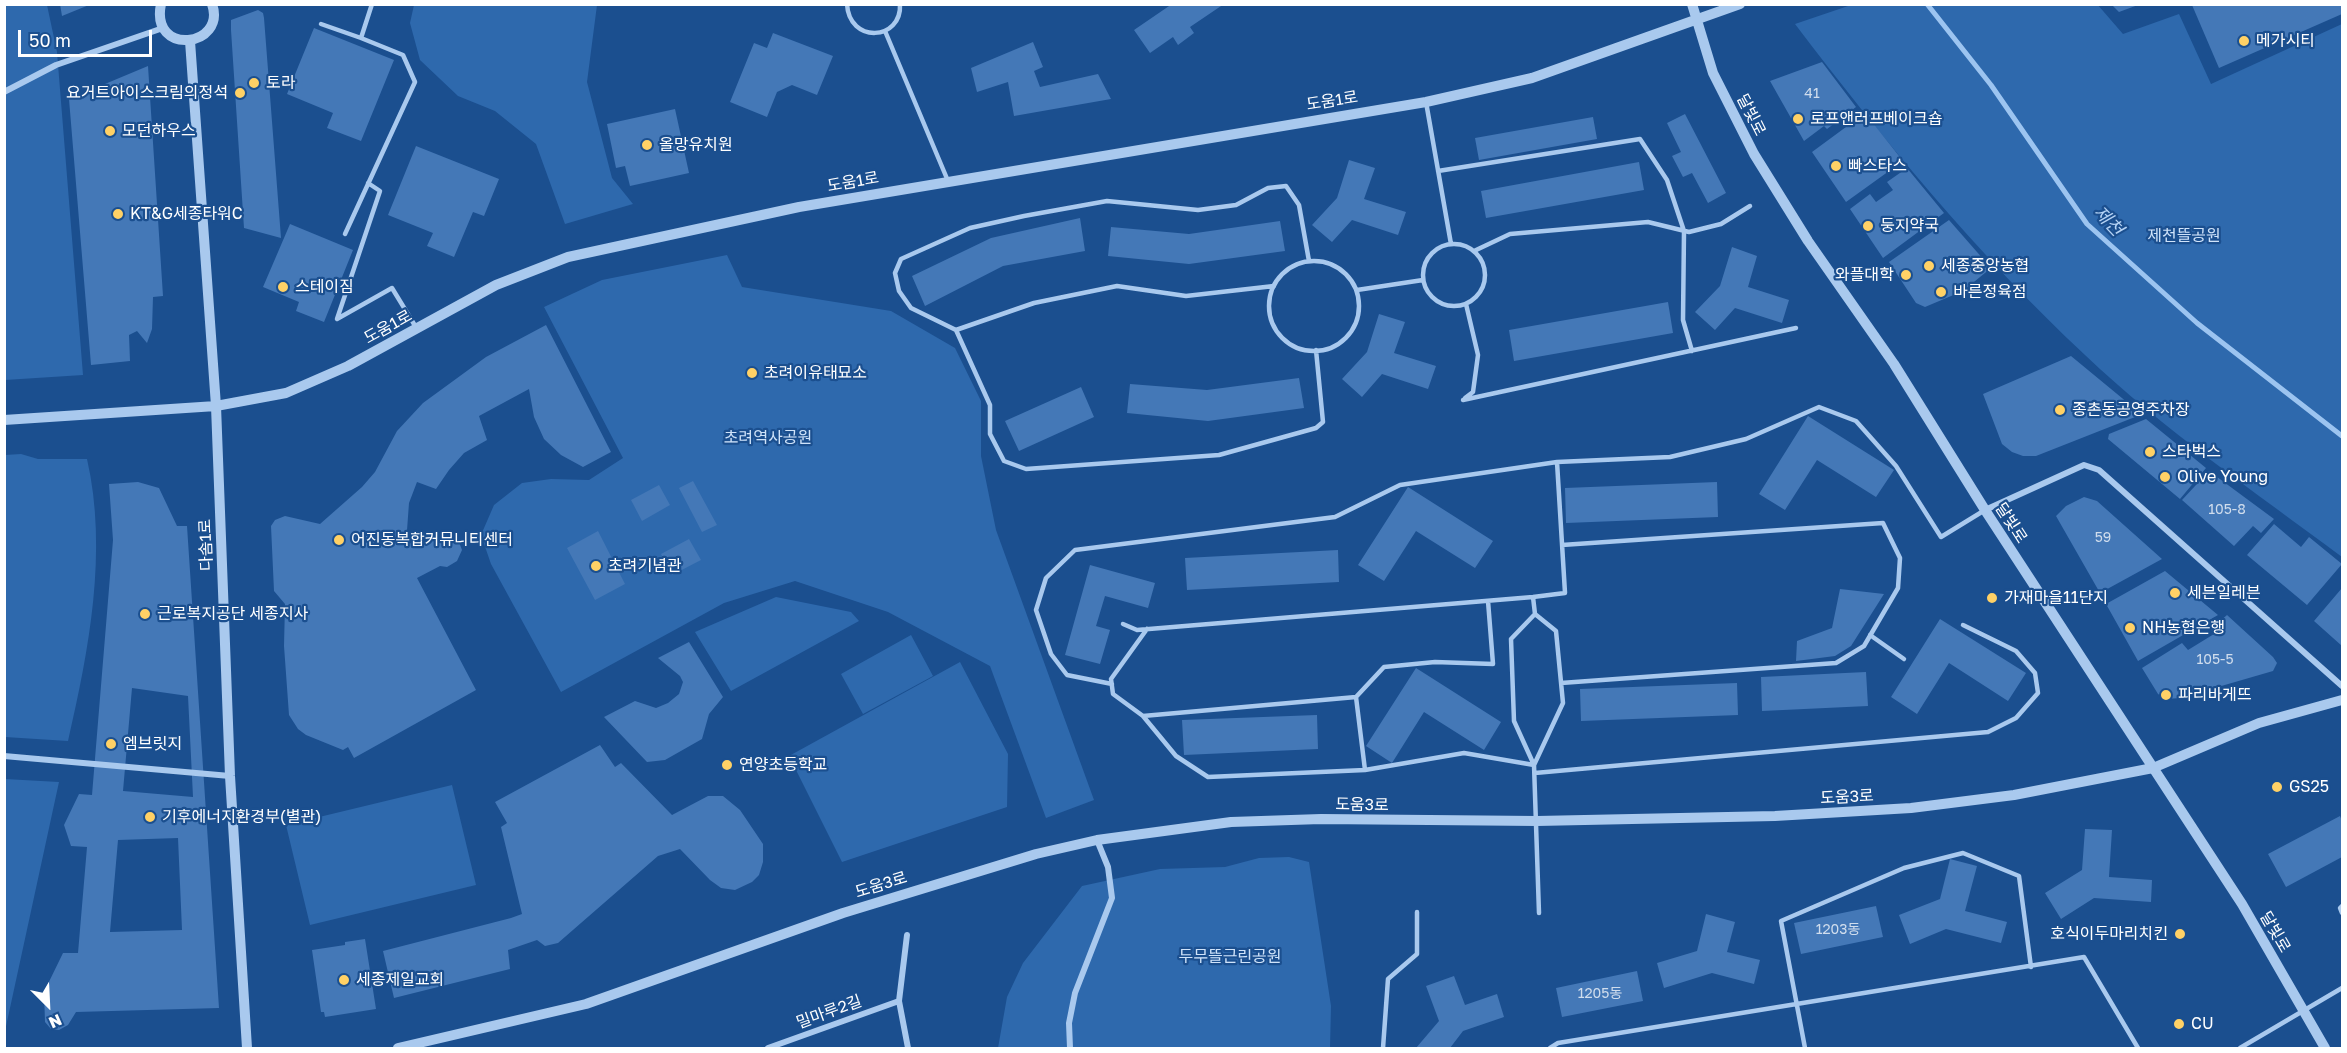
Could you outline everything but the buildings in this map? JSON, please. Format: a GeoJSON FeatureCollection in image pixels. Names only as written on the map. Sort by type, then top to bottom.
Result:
{"type":"FeatureCollection","features":[{"type":"Feature","properties":{"kind":"street"},"geometry":{"type":"LineString","coordinates":[[161,4],[159,14],[163,28],[172,37],[190,41],[206,33],[211,26],[214,18],[212,4]]}},
{"type":"Feature","properties":{"kind":"street","name":"달빛로"},"geometry":{"type":"LineString","coordinates":[[1692,4],[1713,74],[1754,154],[1808,241],[1894,364],[1985,510],[2242,904],[2325,1048]]}},
{"type":"Feature","properties":{"kind":"street","name":"도움1로"},"geometry":{"type":"LineString","coordinates":[[4,420],[216,406],[286,393],[348,366],[496,285],[568,257],[799,207],[1425,102],[1532,78],[1740,4]]}},
{"type":"Feature","properties":{"kind":"street"},"geometry":{"type":"LineString","coordinates":[[4,92],[56,65],[163,28]]}},
{"type":"Feature","properties":{"kind":"street","name":"다솜1로"},"geometry":{"type":"LineString","coordinates":[[190,41],[216,406],[230,776],[247,1048]]}},
{"type":"Feature","properties":{"kind":"street"},"geometry":{"type":"LineString","coordinates":[[1985,510],[2084,465],[2099,470],[2343,686]]}},
{"type":"Feature","properties":{"kind":"street","name":"도움3로"},"geometry":{"type":"LineString","coordinates":[[398,1048],[410,1048],[586,1004],[843,912],[1036,854],[1097,840],[1231,822],[1321,819],[1537,821],[1775,816],[1911,808],[2014,795],[2153,768],[2259,723],[2343,700]]}},
{"type":"Feature","properties":{"kind":"street"},"geometry":{"type":"LineString","coordinates":[[4,756],[230,776]]}},
{"type":"Feature","properties":{"kind":"street"},"geometry":{"type":"LineString","coordinates":[[1070,1048],[1069,1023],[1075,993],[1112,898],[1108,867],[1097,840]]}},
{"type":"Feature","properties":{"kind":"street"},"geometry":{"type":"LineString","coordinates":[[907,935],[899,1001],[908,1048]]}},
{"type":"Feature","properties":{"kind":"street","name":"밀마루2길"},"geometry":{"type":"LineString","coordinates":[[768,1048],[899,1001]]}},
{"type":"Feature","properties":{"kind":"lane"},"geometry":{"type":"LineString","coordinates":[[361,38],[372,4]]}},
{"type":"Feature","properties":{"kind":"lane"},"geometry":{"type":"LineString","coordinates":[[848,4],[851,20],[856,27],[872,33],[885,31],[894,24],[898,17],[900,4]]}},
{"type":"Feature","properties":{"kind":"lane"},"geometry":{"type":"LineString","coordinates":[[321,24],[403,55],[415,81],[345,234]]}},
{"type":"Feature","properties":{"kind":"lane"},"geometry":{"type":"LineString","coordinates":[[885,31],[948,181]]}},
{"type":"Feature","properties":{"kind":"lane"},"geometry":{"type":"LineString","coordinates":[[1425,102],[1450,244]]}},
{"type":"Feature","properties":{"kind":"lane"},"geometry":{"type":"LineString","coordinates":[[1438,171],[1640,139],[1667,180],[1684,231],[1683,320],[1692,351]]}},
{"type":"Feature","properties":{"kind":"lane"},"geometry":{"type":"LineString","coordinates":[[368,183],[380,191],[337,319],[392,288],[417,328]]}},
{"type":"Feature","properties":{"kind":"lane"},"geometry":{"type":"LineString","coordinates":[[1309,261],[1299,205],[1286,186],[1268,188],[1236,205],[1198,210],[1107,201],[970,228],[901,259],[896,273],[899,291],[911,308],[956,330],[990,405],[990,434],[1005,461],[1026,469],[1219,455],[1316,428],[1323,422],[1316,350]]}},
{"type":"Feature","properties":{"kind":"lane"},"geometry":{"type":"LineString","coordinates":[[1474,251],[1510,234],[1648,222],[1689,232],[1721,224],[1750,206]]}},
{"type":"Feature","properties":{"kind":"lane"},"geometry":{"type":"LineString","coordinates":[[1450,244],[1461,244],[1474,251],[1484,265],[1485,276],[1484,286],[1478,295],[1466,304],[1450,306],[1432,297],[1423,280],[1426,260],[1441,247],[1450,244]]}},
{"type":"Feature","properties":{"kind":"lane"},"geometry":{"type":"LineString","coordinates":[[1309,261],[1324,262],[1338,267],[1349,277],[1357,290],[1360,304],[1351,332],[1340,343],[1326,349],[1297,347],[1285,340],[1275,328],[1270,315],[1270,300],[1274,286],[1282,274],[1294,265],[1309,261]]}},
{"type":"Feature","properties":{"kind":"lane"},"geometry":{"type":"LineString","coordinates":[[1357,290],[1423,280]]}},
{"type":"Feature","properties":{"kind":"lane"},"geometry":{"type":"LineString","coordinates":[[956,330],[1034,303],[1118,286],[1186,296],[1274,286]]}},
{"type":"Feature","properties":{"kind":"lane"},"geometry":{"type":"LineString","coordinates":[[1466,304],[1479,355],[1473,392],[1463,399],[1796,328]]}},
{"type":"Feature","properties":{"kind":"lane"},"geometry":{"type":"LineString","coordinates":[[1112,684],[1067,675],[1051,654],[1036,610],[1046,578],[1075,550],[1335,517],[1400,484],[1557,462],[1670,457],[1746,439],[1819,407],[1856,421],[1896,466],[1941,537],[1985,510]]}},
{"type":"Feature","properties":{"kind":"lane"},"geometry":{"type":"LineString","coordinates":[[1123,624],[1137,630],[1565,593],[1557,462]]}},
{"type":"Feature","properties":{"kind":"lane"},"geometry":{"type":"LineString","coordinates":[[1561,683],[1836,663],[1864,646],[1898,588],[1900,558],[1883,523],[1562,545]]}},
{"type":"Feature","properties":{"kind":"lane"},"geometry":{"type":"LineString","coordinates":[[1533,597],[1535,614],[1556,631],[1563,703],[1534,765]]}},
{"type":"Feature","properties":{"kind":"lane"},"geometry":{"type":"LineString","coordinates":[[1143,716],[1356,697],[1384,667],[1435,662],[1493,664],[1488,601]]}},
{"type":"Feature","properties":{"kind":"lane"},"geometry":{"type":"LineString","coordinates":[[1535,614],[1511,639],[1514,721],[1534,765],[1535,773],[1539,913]]}},
{"type":"Feature","properties":{"kind":"lane"},"geometry":{"type":"LineString","coordinates":[[1535,773],[1988,732],[2016,718],[2037,693],[2035,673],[2016,651],[1963,625]]}},
{"type":"Feature","properties":{"kind":"lane"},"geometry":{"type":"LineString","coordinates":[[1147,629],[1111,679],[1113,694],[1143,716],[1176,756],[1208,777],[1365,770],[1464,753],[1534,765]]}},
{"type":"Feature","properties":{"kind":"lane"},"geometry":{"type":"LineString","coordinates":[[1870,635],[1904,659]]}},
{"type":"Feature","properties":{"kind":"lane"},"geometry":{"type":"LineString","coordinates":[[1356,697],[1365,770]]}},
{"type":"Feature","properties":{"kind":"lane"},"geometry":{"type":"LineString","coordinates":[[1805,1048],[1781,921],[1904,868],[1963,853],[2019,876],[2031,967]]}},
{"type":"Feature","properties":{"kind":"lane"},"geometry":{"type":"LineString","coordinates":[[2343,906],[2340,908],[2343,913]]}},
{"type":"Feature","properties":{"kind":"lane"},"geometry":{"type":"LineString","coordinates":[[1383,1048],[1388,979],[1417,954],[1417,912]]}},
{"type":"Feature","properties":{"kind":"lane"},"geometry":{"type":"LineString","coordinates":[[1550,1048],[1558,1043],[2084,957],[2138,1048]]}},
{"type":"Feature","properties":{"kind":"lane"},"geometry":{"type":"LineString","coordinates":[[2240,1048],[2343,988]]}},
{"type":"Feature","properties":{"kind":"green space","name":"제천뜰공원"},"geometry":{"type":"Polygon","coordinates":[[[2097,4],[2123,34],[2179,14],[2211,84],[2342,24],[2342,557],[2210,460],[2146,409],[2045,317],[1969,237],[1897,154],[1795,24],[1851,5],[2097,4]]]}},
{"type":"Feature","properties":{"kind":"green space"},"geometry":{"type":"Polygon","coordinates":[[[5,5],[47,5],[57,52],[83,375],[5,380],[5,5]]]}},
{"type":"Feature","properties":{"kind":"green space"},"geometry":{"type":"Polygon","coordinates":[[[414,5],[597,5],[587,82],[612,178],[633,204],[565,224],[536,144],[495,111],[458,96],[420,60],[410,23],[414,5]]]}},
{"type":"Feature","properties":{"kind":"green space","name":"초려역사공원"},"geometry":{"type":"Polygon","coordinates":[[[727,255],[742,287],[891,311],[955,348],[981,401],[981,456],[996,530],[1094,800],[1046,818],[990,666],[888,612],[795,581],[724,603],[561,692],[491,564],[481,535],[494,505],[522,483],[551,479],[589,480],[623,458],[544,307],[602,280],[727,255]]]}},
{"type":"Feature","properties":{"kind":"green space"},"geometry":{"type":"Polygon","coordinates":[[[21,454],[38,459],[87,459],[93,494],[96,565],[93,600],[83,671],[68,741],[5,737],[5,455],[21,454]]]}},
{"type":"Feature","properties":{"kind":"green space"},"geometry":{"type":"Polygon","coordinates":[[[776,597],[851,612],[859,621],[731,691],[695,632],[776,597]]]}},
{"type":"Feature","properties":{"kind":"green space"},"geometry":{"type":"Polygon","coordinates":[[[911,635],[933,676],[863,714],[841,674],[911,635]]]}},
{"type":"Feature","properties":{"kind":"green space"},"geometry":{"type":"Polygon","coordinates":[[[960,662],[1008,754],[1007,807],[842,862],[789,756],[960,662]]]}},
{"type":"Feature","properties":{"kind":"green space"},"geometry":{"type":"Polygon","coordinates":[[[4,779],[59,782],[5,1031],[4,779]]]}},
{"type":"Feature","properties":{"kind":"green space"},"geometry":{"type":"Polygon","coordinates":[[[452,785],[476,885],[310,925],[286,825],[452,785]]]}},
{"type":"Feature","properties":{"kind":"green space","name":"두무뜰근린공원"},"geometry":{"type":"Polygon","coordinates":[[[1289,857],[1309,862],[1331,1006],[1330,1048],[998,1048],[1007,997],[1023,963],[1082,886],[1160,869],[1225,867],[1259,858],[1289,857]]]}},
{"type":"Feature","properties":{"kind":"waterway","name":"제천"},"geometry":{"type":"LineString","coordinates":[[1927,4],[1991,85],[2087,224],[2197,323],[2342,436]]}},
{"type":"Feature","properties":{"kind":"place","name":"메가시티"},"geometry":{"type":"Point","coordinates":[2244,41]}},
{"type":"Feature","properties":{"kind":"place","name":"토라"},"geometry":{"type":"Point","coordinates":[254,83]}},
{"type":"Feature","properties":{"kind":"place","name":"요거트아이스크림의정석"},"geometry":{"type":"Point","coordinates":[240,93]}},
{"type":"Feature","properties":{"kind":"place","name":"로프앤러프베이크숍"},"geometry":{"type":"Point","coordinates":[1798,119]}},
{"type":"Feature","properties":{"kind":"place","name":"모던하우스"},"geometry":{"type":"Point","coordinates":[110,131]}},
{"type":"Feature","properties":{"kind":"place","name":"올망유치원"},"geometry":{"type":"Point","coordinates":[647,145]}},
{"type":"Feature","properties":{"kind":"place","name":"빠스타스"},"geometry":{"type":"Point","coordinates":[1836,166]}},
{"type":"Feature","properties":{"kind":"place","name":"KT&G세종타워C"},"geometry":{"type":"Point","coordinates":[118,214]}},
{"type":"Feature","properties":{"kind":"place","name":"둥지약국"},"geometry":{"type":"Point","coordinates":[1868,226]}},
{"type":"Feature","properties":{"kind":"place","name":"세종중앙농협"},"geometry":{"type":"Point","coordinates":[1929,266]}},
{"type":"Feature","properties":{"kind":"place","name":"와플대학"},"geometry":{"type":"Point","coordinates":[1906,275]}},
{"type":"Feature","properties":{"kind":"place","name":"스테이짐"},"geometry":{"type":"Point","coordinates":[283,287]}},
{"type":"Feature","properties":{"kind":"place","name":"바른정육점"},"geometry":{"type":"Point","coordinates":[1941,292]}},
{"type":"Feature","properties":{"kind":"place","name":"초려이유태묘소"},"geometry":{"type":"Point","coordinates":[752,373]}},
{"type":"Feature","properties":{"kind":"place","name":"종촌동공영주차장"},"geometry":{"type":"Point","coordinates":[2060,410]}},
{"type":"Feature","properties":{"kind":"place","name":"스타벅스"},"geometry":{"type":"Point","coordinates":[2150,452]}},
{"type":"Feature","properties":{"kind":"place","name":"Olive Young"},"geometry":{"type":"Point","coordinates":[2165,477]}},
{"type":"Feature","properties":{"kind":"place","name":"어진동복합커뮤니티센터"},"geometry":{"type":"Point","coordinates":[339,540]}},
{"type":"Feature","properties":{"kind":"place","name":"초려기념관"},"geometry":{"type":"Point","coordinates":[596,566]}},
{"type":"Feature","properties":{"kind":"place","name":"세븐일레븐"},"geometry":{"type":"Point","coordinates":[2175,593]}},
{"type":"Feature","properties":{"kind":"place","name":"가재마을11단지"},"geometry":{"type":"Point","coordinates":[1992,598]}},
{"type":"Feature","properties":{"kind":"place","name":"근로복지공단 세종지사"},"geometry":{"type":"Point","coordinates":[145,614]}},
{"type":"Feature","properties":{"kind":"place","name":"NH농협은행"},"geometry":{"type":"Point","coordinates":[2130,628]}},
{"type":"Feature","properties":{"kind":"place","name":"파리바게뜨"},"geometry":{"type":"Point","coordinates":[2166,695]}},
{"type":"Feature","properties":{"kind":"place","name":"엠브릿지"},"geometry":{"type":"Point","coordinates":[111,744]}},
{"type":"Feature","properties":{"kind":"place","name":"연양초등학교"},"geometry":{"type":"Point","coordinates":[727,765]}},
{"type":"Feature","properties":{"kind":"place","name":"GS25"},"geometry":{"type":"Point","coordinates":[2277,787]}},
{"type":"Feature","properties":{"kind":"place","name":"기후에너지환경부(별관)"},"geometry":{"type":"Point","coordinates":[150,817]}},
{"type":"Feature","properties":{"kind":"place","name":"호식이두마리치킨"},"geometry":{"type":"Point","coordinates":[2180,934]}},
{"type":"Feature","properties":{"kind":"place","name":"세종제일교회"},"geometry":{"type":"Point","coordinates":[344,980]}},
{"type":"Feature","properties":{"kind":"place","name":"CU"},"geometry":{"type":"Point","coordinates":[2179,1024]}}]}
